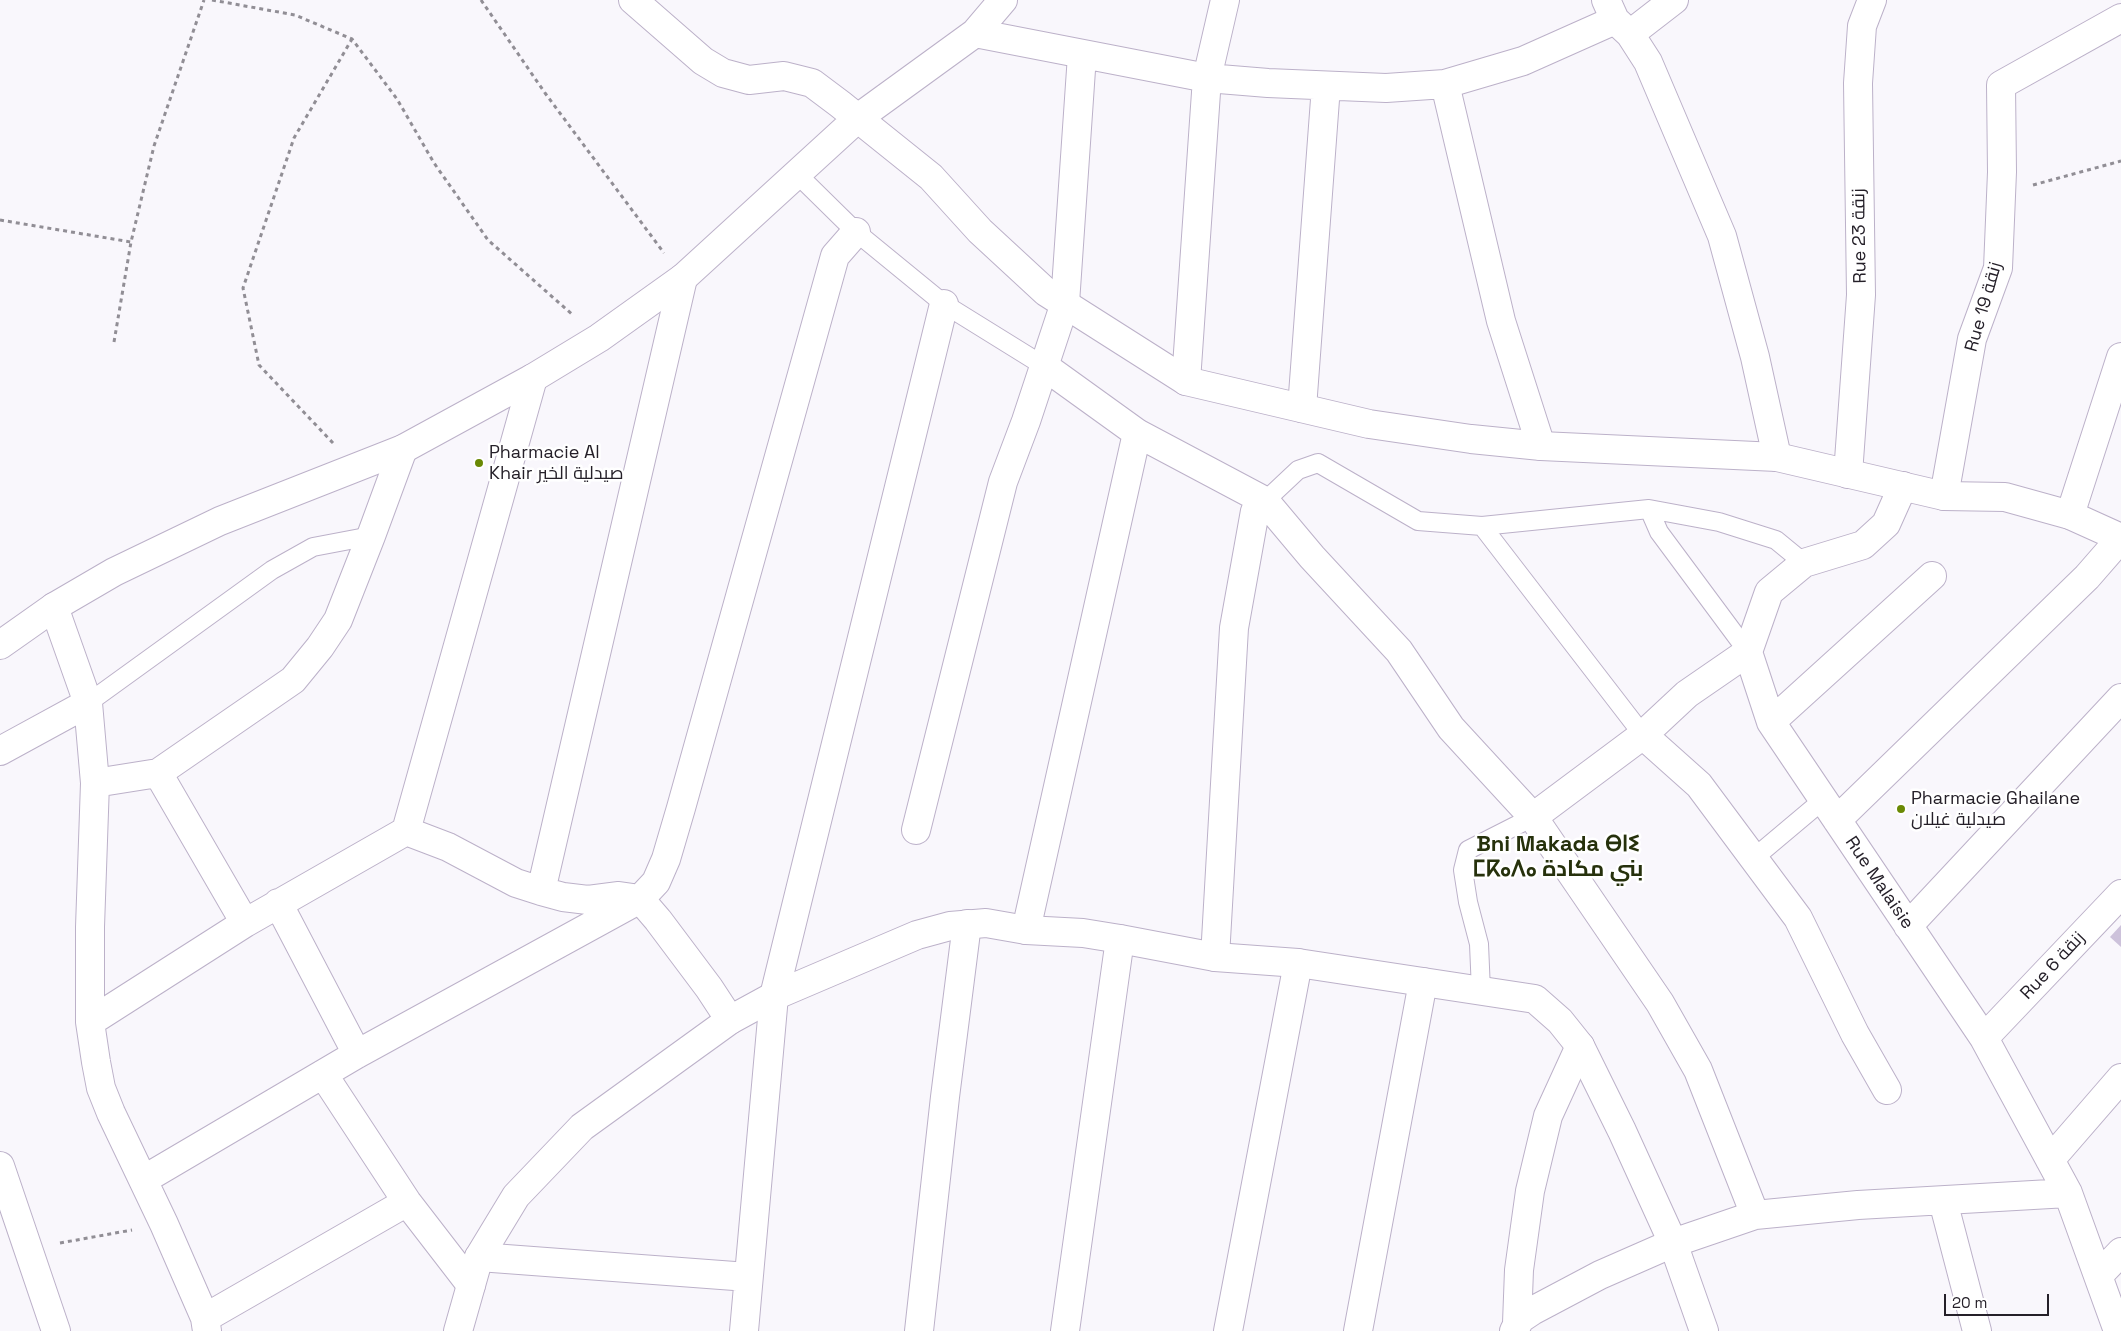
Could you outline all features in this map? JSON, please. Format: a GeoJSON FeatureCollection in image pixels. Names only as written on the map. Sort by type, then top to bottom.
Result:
{"type":"FeatureCollection","features":[{"type":"Feature","properties":{"kind":"street"},"geometry":{"type":"LineString","coordinates":[[633,0],[689,50],[723,73],[749,80],[784,76],[812,83],[932,177],[980,231],[1046,292],[1186,381],[1369,424],[1471,440],[1542,446],[1777,457],[1944,496],[2005,497],[2070,516],[2121,538],[2087,576],[1830,810]]}},
{"type":"Feature","properties":{"kind":"street"},"geometry":{"type":"LineString","coordinates":[[0,645],[54,607],[114,572],[220,522],[403,449],[533,378],[599,338],[683,278],[858,118],[975,33],[1004,0]]}},
{"type":"Feature","properties":{"kind":"street"},"geometry":{"type":"LineString","coordinates":[[1186,381],[1207,78],[1225,0]]}},
{"type":"Feature","properties":{"kind":"street"},"geometry":{"type":"LineString","coordinates":[[975,33],[1207,78],[1386,88],[1445,84],[1522,61],[1617,18],[1674,0]]}},
{"type":"Feature","properties":{"kind":"street","name":"Rue 23 زنقة"},"geometry":{"type":"LineString","coordinates":[[1848,474],[1861,295],[1858,83],[1862,26],[1872,0]]}},
{"type":"Feature","properties":{"kind":"street"},"geometry":{"type":"LineString","coordinates":[[1617,18],[1648,62],[1722,236],[1755,357],[1777,457]]}},
{"type":"Feature","properties":{"kind":"street","name":"Rue 19 زنقة"},"geometry":{"type":"LineString","coordinates":[[1944,496],[1972,339],[1998,268],[2001,193],[2001,85],[2121,18]]}},
{"type":"Feature","properties":{"kind":"street"},"geometry":{"type":"LineString","coordinates":[[916,830],[1002,482],[1026,421],[1065,303],[1082,55]]}},
{"type":"Feature","properties":{"kind":"street"},"geometry":{"type":"LineString","coordinates":[[1445,84],[1501,321],[1542,446]]}},
{"type":"Feature","properties":{"kind":"street"},"geometry":{"type":"LineString","coordinates":[[1302,408],[1326,86]]}},
{"type":"Feature","properties":{"kind":"street"},"geometry":{"type":"LineString","coordinates":[[142,1180],[357,1054],[640,899],[656,882],[666,859],[835,256],[856,232]]}},
{"type":"Feature","properties":{"kind":"street"},"geometry":{"type":"LineString","coordinates":[[541,891],[683,278]]}},
{"type":"Feature","properties":{"kind":"street"},"geometry":{"type":"LineString","coordinates":[[744,1331],[774,996],[944,304]]}},
{"type":"Feature","properties":{"kind":"street"},"geometry":{"type":"LineString","coordinates":[[2070,516],[2121,357]]}},
{"type":"Feature","properties":{"kind":"street"},"geometry":{"type":"LineString","coordinates":[[1044,366],[1137,433],[1265,501],[1312,557],[1399,651],[1451,728],[1533,816],[1660,1003],[1698,1070],[1756,1215]]}},
{"type":"Feature","properties":{"kind":"street"},"geometry":{"type":"LineString","coordinates":[[90,1022],[278,903],[406,831],[533,378]]}},
{"type":"Feature","properties":{"kind":"street"},"geometry":{"type":"LineString","coordinates":[[1026,930],[1137,433]]}},
{"type":"Feature","properties":{"kind":"street"},"geometry":{"type":"LineString","coordinates":[[95,783],[158,773],[293,680],[320,648],[338,620],[403,449]]}},
{"type":"Feature","properties":{"kind":"street"},"geometry":{"type":"LineString","coordinates":[[1533,816],[1643,735],[1687,694],[1748,652],[1769,592],[1804,563],[1863,545],[1886,524],[1903,486]]}},
{"type":"Feature","properties":{"kind":"street"},"geometry":{"type":"LineString","coordinates":[[1215,957],[1234,628],[1255,511],[1265,501]]}},
{"type":"Feature","properties":{"kind":"street"},"geometry":{"type":"LineString","coordinates":[[1771,722],[1932,576]]}},
{"type":"Feature","properties":{"kind":"street"},"geometry":{"type":"LineString","coordinates":[[54,607],[88,703],[95,783],[90,927],[90,1022],[101,1088],[164,1224],[206,1324],[407,1202]]}},
{"type":"Feature","properties":{"kind":"street","name":"Rue Malaisie"},"geometry":{"type":"LineString","coordinates":[[1748,652],[1771,722],[1984,1038],[2068,1193],[2118,1331]]}},
{"type":"Feature","properties":{"kind":"street"},"geometry":{"type":"LineString","coordinates":[[1908,926],[2121,698]]}},
{"type":"Feature","properties":{"kind":"street"},"geometry":{"type":"LineString","coordinates":[[0,751],[88,703]]}},
{"type":"Feature","properties":{"kind":"street"},"geometry":{"type":"LineString","coordinates":[[1643,735],[1699,785],[1798,918],[1855,1034],[1887,1090]]}},
{"type":"Feature","properties":{"kind":"street"},"geometry":{"type":"LineString","coordinates":[[158,773],[245,923]]}},
{"type":"Feature","properties":{"kind":"street"},"geometry":{"type":"LineString","coordinates":[[406,831],[448,848],[516,883],[541,891],[563,897],[588,900],[619,896],[640,899],[709,988],[730,1020]]}},
{"type":"Feature","properties":{"kind":"street","name":"Rue 6 زنقة"},"geometry":{"type":"LineString","coordinates":[[1984,1038],[2121,894]]}},
{"type":"Feature","properties":{"kind":"street"},"geometry":{"type":"LineString","coordinates":[[278,903],[357,1054]]}},
{"type":"Feature","properties":{"kind":"street"},"geometry":{"type":"LineString","coordinates":[[458,1331],[479,1257],[516,1196],[582,1127],[730,1020],[774,996],[917,935],[950,926],[986,923],[1026,930],[1083,933],[1215,957],[1298,964],[1535,1000],[1560,1021],[1580,1046],[1622,1131],[1673,1243],[1704,1331]]}},
{"type":"Feature","properties":{"kind":"street"},"geometry":{"type":"LineString","coordinates":[[919,1331],[967,924]]}},
{"type":"Feature","properties":{"kind":"street"},"geometry":{"type":"LineString","coordinates":[[1065,1331],[1120,939]]}},
{"type":"Feature","properties":{"kind":"street"},"geometry":{"type":"LineString","coordinates":[[1228,1331],[1298,964]]}},
{"type":"Feature","properties":{"kind":"street"},"geometry":{"type":"LineString","coordinates":[[1358,1331],[1423,982]]}},
{"type":"Feature","properties":{"kind":"street"},"geometry":{"type":"LineString","coordinates":[[1516,1327],[1519,1270],[1530,1191],[1548,1116],[1580,1046]]}},
{"type":"Feature","properties":{"kind":"street"},"geometry":{"type":"LineString","coordinates":[[323,1074],[407,1202],[471,1285]]}},
{"type":"Feature","properties":{"kind":"street"},"geometry":{"type":"LineString","coordinates":[[2050,1160],[2121,1078]]}},
{"type":"Feature","properties":{"kind":"street"},"geometry":{"type":"LineString","coordinates":[[0,1166],[56,1331]]}},
{"type":"Feature","properties":{"kind":"street"},"geometry":{"type":"LineString","coordinates":[[1516,1327],[1532,1311],[1600,1275],[1673,1243],[1756,1215],[1858,1205],[2068,1193]]}},
{"type":"Feature","properties":{"kind":"street"},"geometry":{"type":"LineString","coordinates":[[1943,1201],[1977,1331]]}},
{"type":"Feature","properties":{"kind":"street"},"geometry":{"type":"LineString","coordinates":[[2099,1275],[2121,1252]]}},
{"type":"Feature","properties":{"kind":"street"},"geometry":{"type":"LineString","coordinates":[[479,1257],[748,1276]]}},
{"type":"Feature","properties":{"kind":"lane"},"geometry":{"type":"LineString","coordinates":[[797,174],[856,232],[944,304],[1044,366]]}},
{"type":"Feature","properties":{"kind":"lane"},"geometry":{"type":"LineString","coordinates":[[1265,501],[1298,470],[1318,463],[1418,521],[1482,526],[1649,509],[1719,522],[1776,540],[1804,563]]}},
{"type":"Feature","properties":{"kind":"lane"},"geometry":{"type":"LineString","coordinates":[[1649,509],[1659,532],[1748,652]]}},
{"type":"Feature","properties":{"kind":"lane"},"geometry":{"type":"LineString","coordinates":[[1482,526],[1643,735]]}},
{"type":"Feature","properties":{"kind":"lane"},"geometry":{"type":"LineString","coordinates":[[88,703],[272,570],[313,547],[371,536]]}},
{"type":"Feature","properties":{"kind":"lane"},"geometry":{"type":"LineString","coordinates":[[1754,858],[1830,810]]}},
{"type":"Feature","properties":{"kind":"lane"},"geometry":{"type":"LineString","coordinates":[[1481,991],[1479,944],[1468,902],[1463,870],[1468,850],[1533,816]]}},
{"type":"Feature","properties":{"kind":"path"},"geometry":{"type":"LineString","coordinates":[[114,342],[131,242],[154,146],[204,0]]}},
{"type":"Feature","properties":{"kind":"path"},"geometry":{"type":"LineString","coordinates":[[212,0],[295,15],[352,39],[397,100],[434,163],[488,240],[599,338]]}},
{"type":"Feature","properties":{"kind":"path"},"geometry":{"type":"LineString","coordinates":[[482,0],[545,93],[683,278]]}},
{"type":"Feature","properties":{"kind":"path"},"geometry":{"type":"LineString","coordinates":[[352,39],[294,138],[243,288],[259,365],[355,467]]}},
{"type":"Feature","properties":{"kind":"path"},"geometry":{"type":"LineString","coordinates":[[2001,193],[2121,162]]}},
{"type":"Feature","properties":{"kind":"path"},"geometry":{"type":"LineString","coordinates":[[0,220],[131,242]]}},
{"type":"Feature","properties":{"kind":"path"},"geometry":{"type":"LineString","coordinates":[[28,1249],[164,1224]]}},
{"type":"Feature","properties":{"kind":"building"},"geometry":{"type":"Polygon","coordinates":[[[2121,925],[2121,947],[2110,937],[2121,925]]]}},
{"type":"Feature","properties":{"kind":"place","name":"Pharmacie Al Khair صيدلية الخير"},"geometry":{"type":"Point","coordinates":[479,463]}},
{"type":"Feature","properties":{"kind":"place","name":"Pharmacie Ghailane صيدلية غيلان"},"geometry":{"type":"Point","coordinates":[1901,809]}},
{"type":"Feature","properties":{"kind":"district","name":"Bni Makada ⴱⵏⵉ ⵎⴽⴰⴷⴰ بني مكادة"},"geometry":{"type":"Point","coordinates":[1558,858]}}]}
